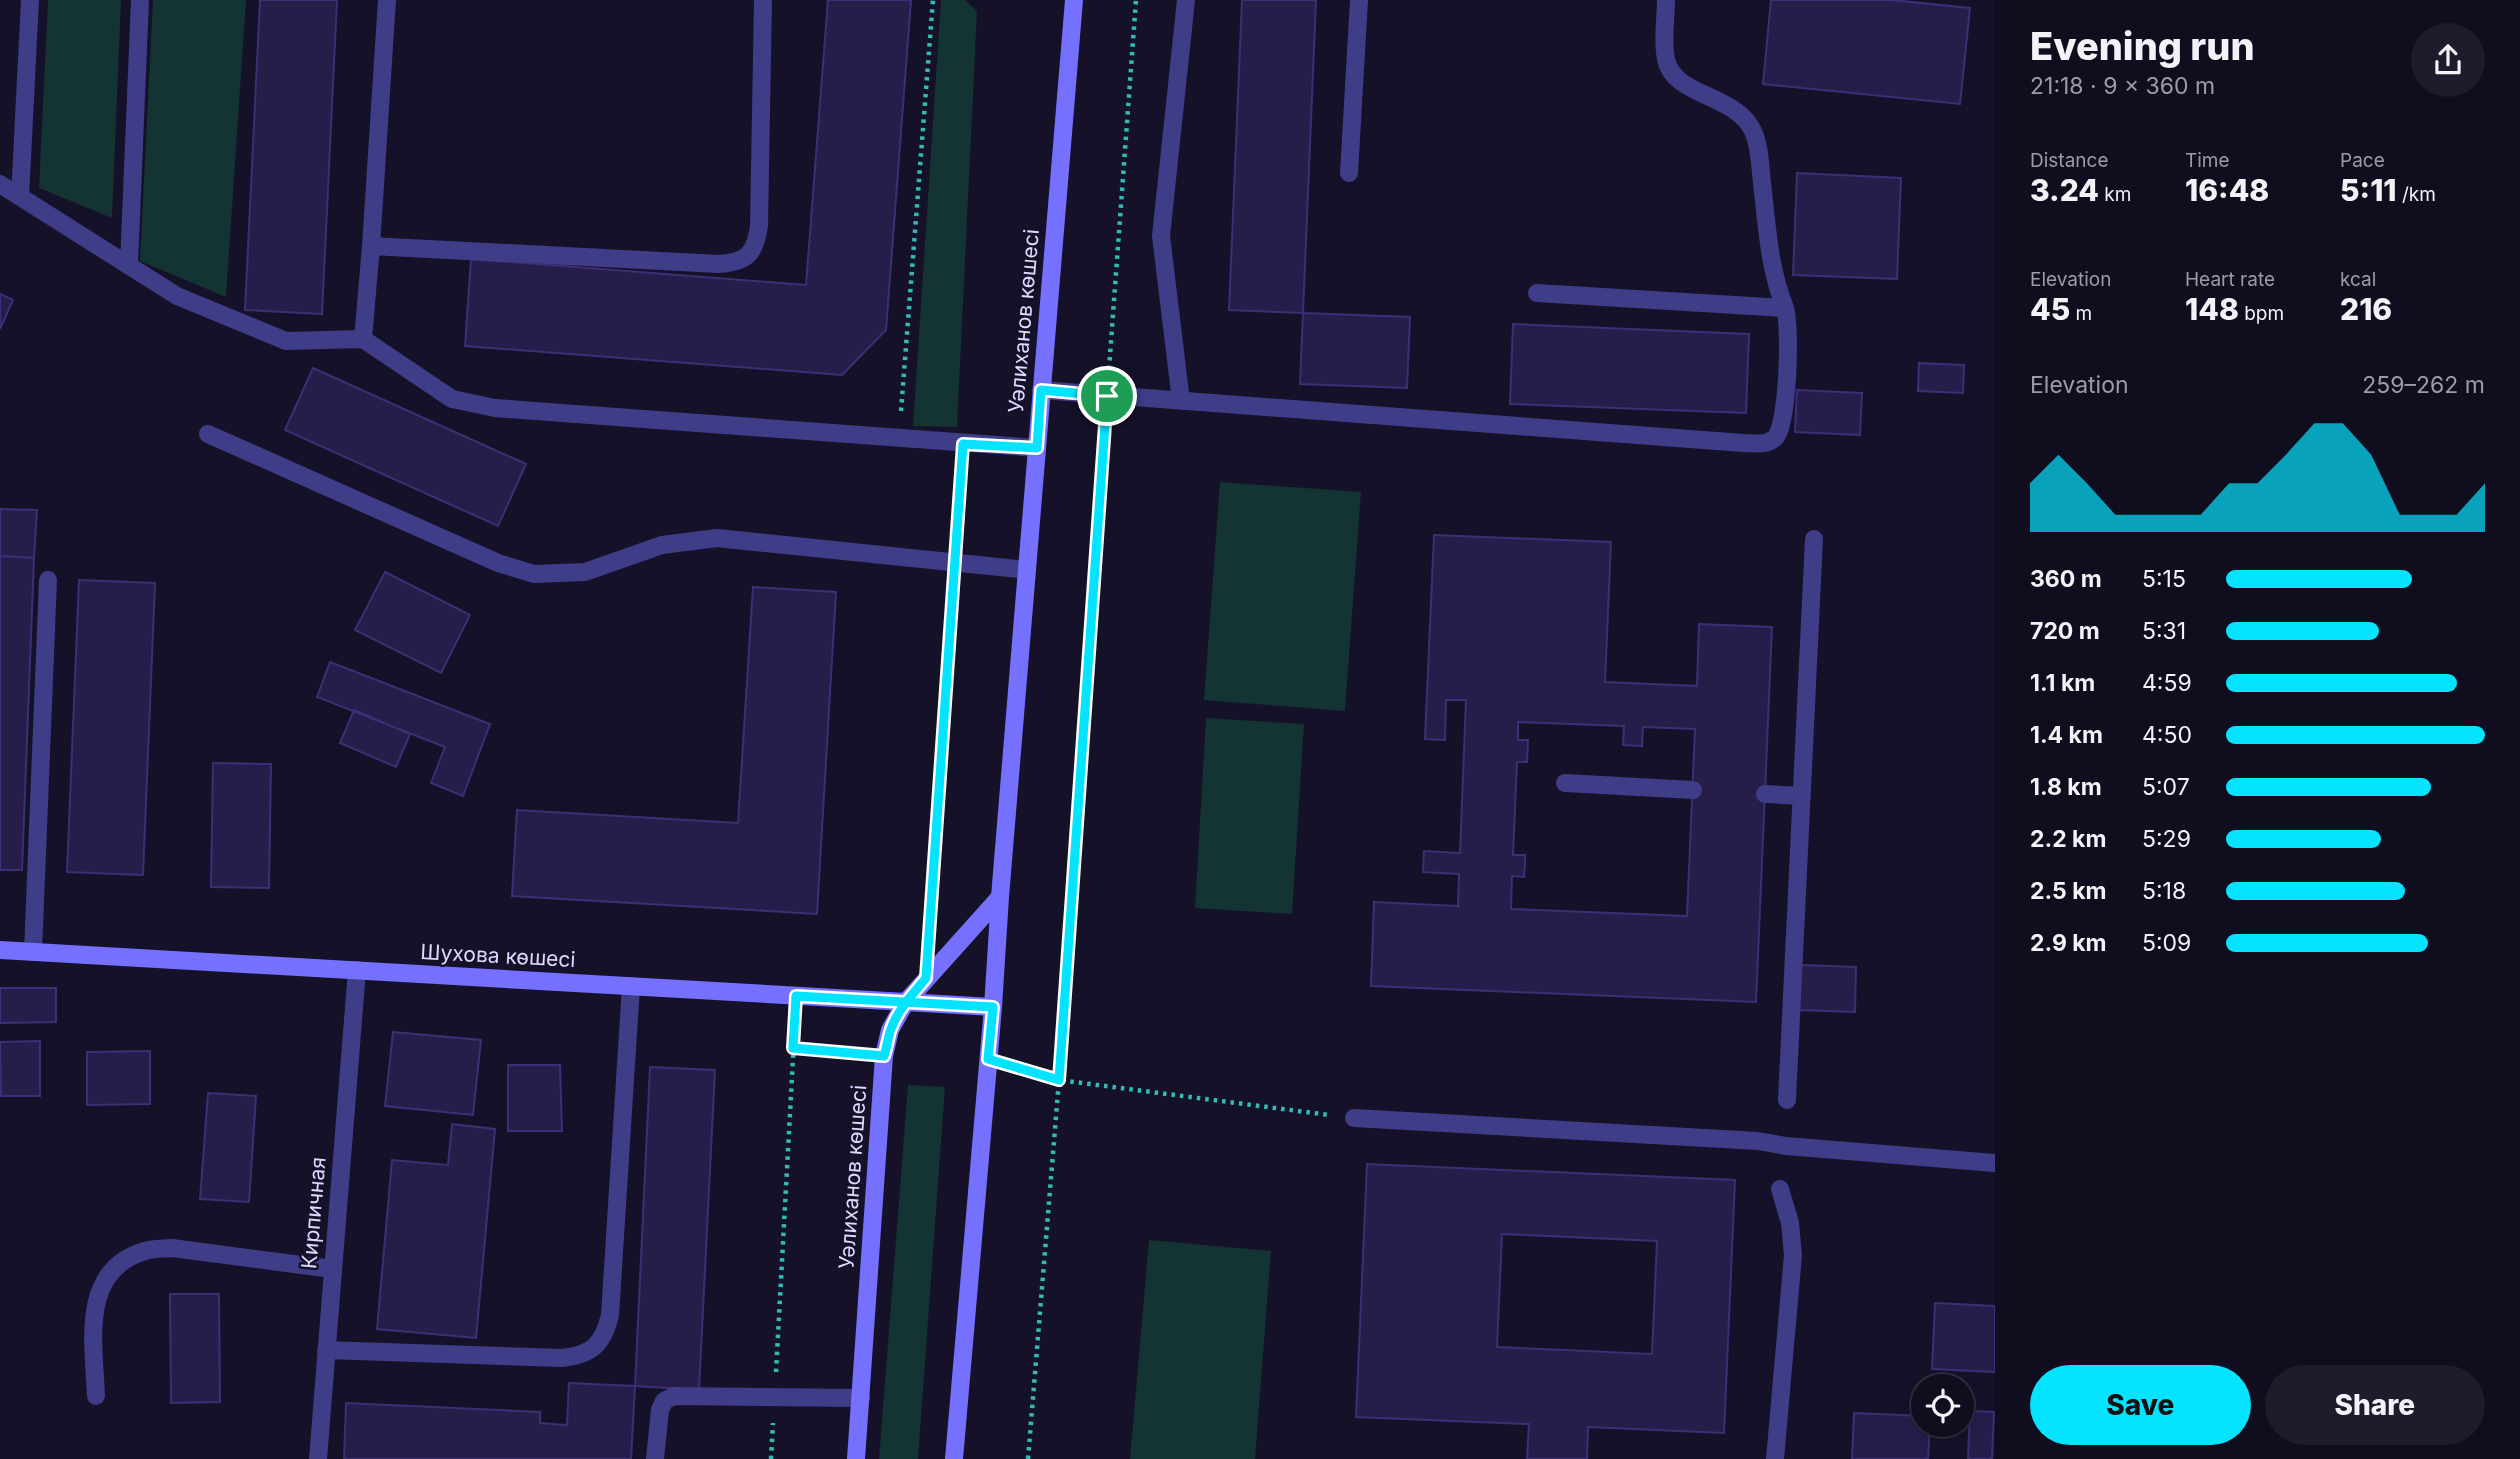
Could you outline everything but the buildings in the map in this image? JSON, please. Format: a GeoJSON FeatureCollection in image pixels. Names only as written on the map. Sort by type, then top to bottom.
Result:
{"type":"FeatureCollection","features":[{"type":"Feature","properties":{"kind":"main road","name":"Уәлиханов көшесі"},"geometry":{"type":"LineString","coordinates":[[954,1459],[1074,0]]}},
{"type":"Feature","properties":{"kind":"main road","name":"Уәлиханов көшесі"},"geometry":{"type":"LineString","coordinates":[[856,1459],[884,1056],[890,1030],[905,1003],[1000,897]]}},
{"type":"Feature","properties":{"kind":"main road","name":"Шухова көшесі"},"geometry":{"type":"LineString","coordinates":[[0,950],[993,1007]]}},
{"type":"Feature","properties":{"kind":"street"},"geometry":{"type":"LineString","coordinates":[[20,197],[30,0]]}},
{"type":"Feature","properties":{"kind":"street"},"geometry":{"type":"LineString","coordinates":[[129,265],[140,0]]}},
{"type":"Feature","properties":{"kind":"street"},"geometry":{"type":"LineString","coordinates":[[363,339],[387,0]]}},
{"type":"Feature","properties":{"kind":"street"},"geometry":{"type":"LineString","coordinates":[[371,246],[719,264],[742,261],[754,247],[759,226],[763,0]]}},
{"type":"Feature","properties":{"kind":"street"},"geometry":{"type":"LineString","coordinates":[[1181,401],[1161,236],[1186,0]]}},
{"type":"Feature","properties":{"kind":"street"},"geometry":{"type":"LineString","coordinates":[[1349,173],[1359,0]]}},
{"type":"Feature","properties":{"kind":"street"},"geometry":{"type":"LineString","coordinates":[[1041,390],[1764,443],[1773,440],[1779,434],[1784,415],[1788,327],[1772,268],[1759,158],[1752,130],[1736,109],[1681,83],[1669,70],[1664,44],[1666,0]]}},
{"type":"Feature","properties":{"kind":"street"},"geometry":{"type":"LineString","coordinates":[[0,184],[177,296],[286,341],[363,339],[452,399],[495,408],[1037,448]]}},
{"type":"Feature","properties":{"kind":"street"},"geometry":{"type":"LineString","coordinates":[[1537,293],[1785,308]]}},
{"type":"Feature","properties":{"kind":"street"},"geometry":{"type":"LineString","coordinates":[[208,434],[498,563],[534,574],[585,572],[662,545],[717,538],[1027,570]]}},
{"type":"Feature","properties":{"kind":"street"},"geometry":{"type":"LineString","coordinates":[[1787,1100],[1814,538]]}},
{"type":"Feature","properties":{"kind":"street"},"geometry":{"type":"LineString","coordinates":[[33,952],[48,580]]}},
{"type":"Feature","properties":{"kind":"street"},"geometry":{"type":"LineString","coordinates":[[1565,783],[1693,790]]}},
{"type":"Feature","properties":{"kind":"street"},"geometry":{"type":"LineString","coordinates":[[1765,794],[1802,796]]}},
{"type":"Feature","properties":{"kind":"street","name":"Кирпичная"},"geometry":{"type":"LineString","coordinates":[[318,1459],[356,971]]}},
{"type":"Feature","properties":{"kind":"street"},"geometry":{"type":"LineString","coordinates":[[327,1350],[562,1358],[582,1356],[597,1344],[606,1332],[610,1315],[631,986]]}},
{"type":"Feature","properties":{"kind":"street"},"geometry":{"type":"LineString","coordinates":[[1354,1118],[1758,1141],[1786,1146],[1995,1163]]}},
{"type":"Feature","properties":{"kind":"street"},"geometry":{"type":"LineString","coordinates":[[1775,1459],[1793,1255],[1790,1223],[1780,1189]]}},
{"type":"Feature","properties":{"kind":"street"},"geometry":{"type":"LineString","coordinates":[[96,1396],[93,1318],[99,1293],[110,1274],[126,1260],[146,1250],[172,1248],[332,1269]]}},
{"type":"Feature","properties":{"kind":"street"},"geometry":{"type":"LineString","coordinates":[[655,1459],[660,1410],[664,1401],[674,1396],[861,1398]]}},
{"type":"Feature","properties":{"kind":"path"},"geometry":{"type":"LineString","coordinates":[[899,439],[933,0]]}},
{"type":"Feature","properties":{"kind":"path"},"geometry":{"type":"LineString","coordinates":[[1028,1459],[1059,1080],[1136,0]]}},
{"type":"Feature","properties":{"kind":"path"},"geometry":{"type":"LineString","coordinates":[[926,978],[963,444]]}},
{"type":"Feature","properties":{"kind":"path"},"geometry":{"type":"LineString","coordinates":[[771,1459],[796,996]]}},
{"type":"Feature","properties":{"kind":"path"},"geometry":{"type":"LineString","coordinates":[[793,1048],[884,1056]]}},
{"type":"Feature","properties":{"kind":"path"},"geometry":{"type":"LineString","coordinates":[[988,1059],[1059,1080],[1354,1118]]}},
{"type":"Feature","properties":{"kind":"green space"},"geometry":{"type":"Polygon","coordinates":[[[48,0],[121,0],[112,218],[39,188],[48,0]]]}},
{"type":"Feature","properties":{"kind":"green space"},"geometry":{"type":"Polygon","coordinates":[[[153,0],[246,0],[226,297],[140,261],[153,0]]]}},
{"type":"Feature","properties":{"kind":"green space"},"geometry":{"type":"Polygon","coordinates":[[[941,0],[965,0],[977,11],[957,427],[913,426],[941,0]]]}},
{"type":"Feature","properties":{"kind":"green space"},"geometry":{"type":"Polygon","coordinates":[[[1220,482],[1361,492],[1345,711],[1204,700],[1220,482]]]}},
{"type":"Feature","properties":{"kind":"green space"},"geometry":{"type":"Polygon","coordinates":[[[1206,718],[1304,724],[1292,914],[1195,908],[1206,718]]]}},
{"type":"Feature","properties":{"kind":"green space"},"geometry":{"type":"Polygon","coordinates":[[[908,1085],[945,1087],[918,1459],[879,1459],[908,1085]]]}},
{"type":"Feature","properties":{"kind":"green space"},"geometry":{"type":"Polygon","coordinates":[[[1149,1240],[1271,1251],[1255,1459],[1130,1459],[1149,1240]]]}},
{"type":"Feature","properties":{"kind":"route"},"geometry":{"type":"LineString","coordinates":[[1107,396],[1041,390],[1037,448],[963,444],[926,978],[905,1003],[897,1017],[890,1030],[884,1056],[793,1048],[796,996],[905,1003],[993,1007],[988,1059],[1059,1080],[1107,396]]}}]}
